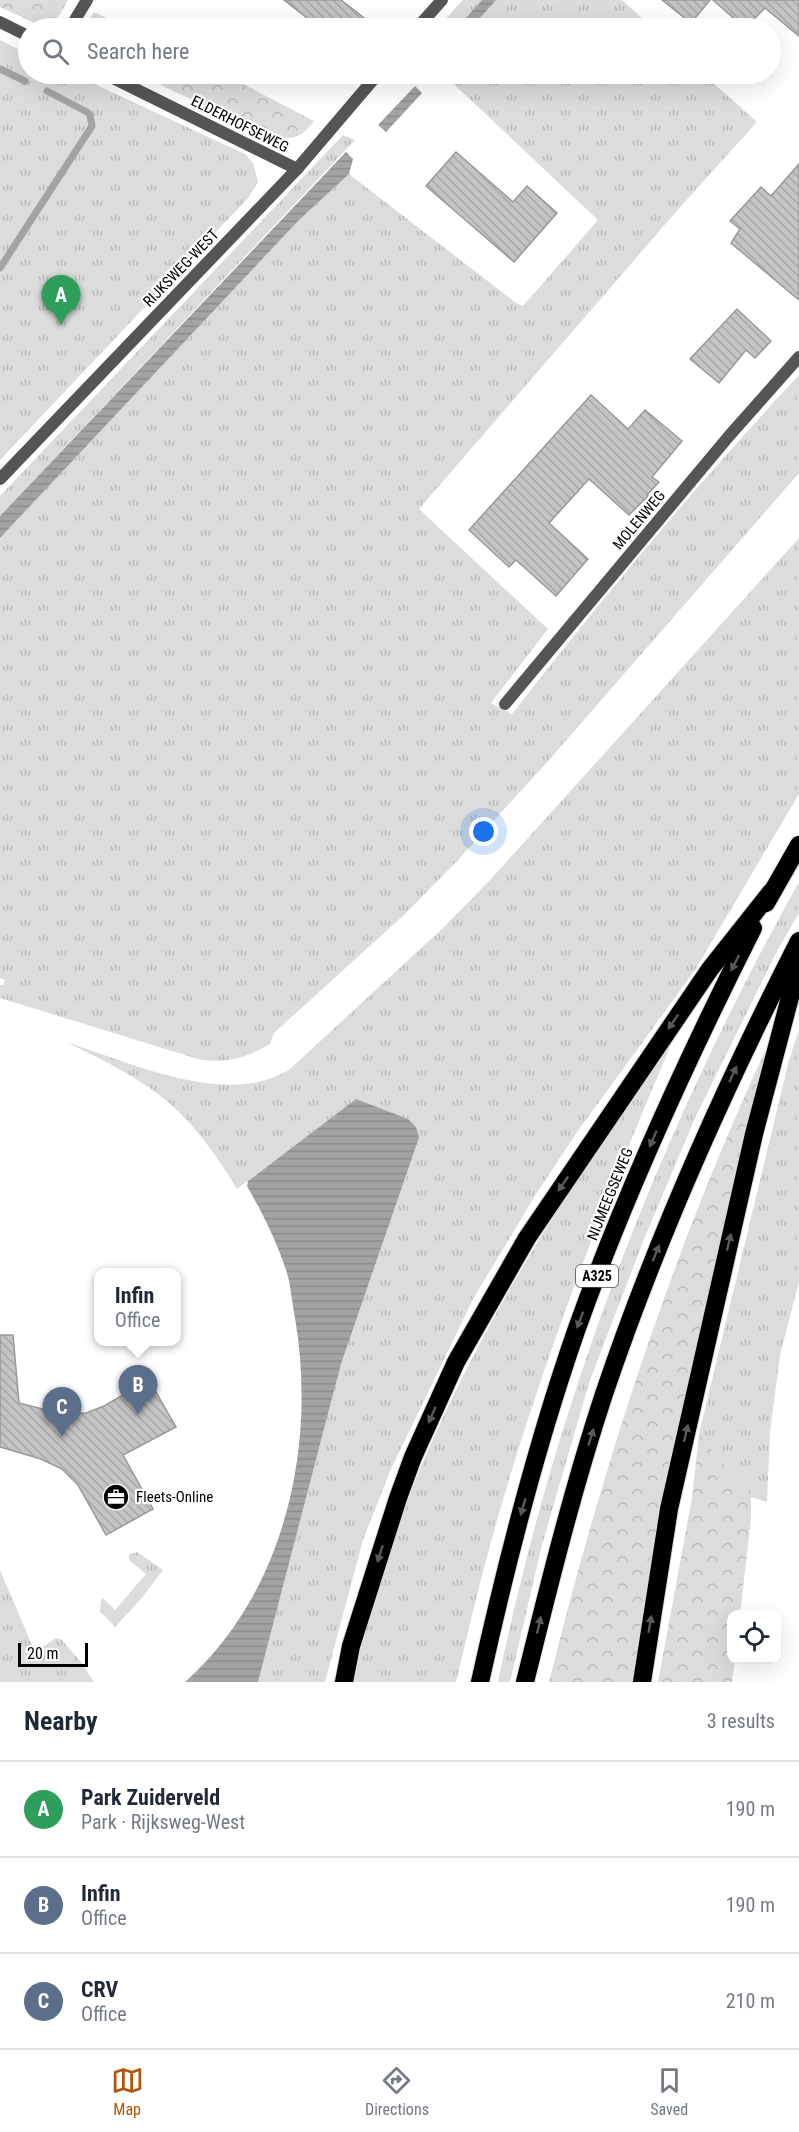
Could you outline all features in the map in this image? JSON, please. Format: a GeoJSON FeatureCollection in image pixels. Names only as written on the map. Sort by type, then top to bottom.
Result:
{"type":"FeatureCollection","features":[{"type":"Feature","properties":{"kind":"highway","name":"NIJMEEGSEWEG"},"geometry":{"type":"LineString","coordinates":[[480,1682],[521,1512],[576,1332],[622,1209],[715,1003],[771,892],[799,846]]}},
{"type":"Feature","properties":{"kind":"highway","name":"A325"},"geometry":{"type":"LineString","coordinates":[[344,1682],[351,1646],[398,1498],[413,1457],[456,1362],[546,1209],[710,969],[771,892]]}},
{"type":"Feature","properties":{"kind":"highway"},"geometry":{"type":"LineString","coordinates":[[525,1682],[556,1554],[604,1394],[649,1270],[695,1156],[747,1042],[799,940]]}},
{"type":"Feature","properties":{"kind":"highway"},"geometry":{"type":"LineString","coordinates":[[642,1682],[669,1509],[754,1134],[799,963]]}},
{"type":"Feature","properties":{"kind":"street"},"geometry":{"type":"LineString","coordinates":[[76,18],[87,0]]}},
{"type":"Feature","properties":{"kind":"street"},"geometry":{"type":"LineString","coordinates":[[426,18],[442,0]]}},
{"type":"Feature","properties":{"kind":"street"},"geometry":{"type":"LineString","coordinates":[[0,22],[18,31]]}},
{"type":"Feature","properties":{"kind":"street","name":"ELDERHOFSEWEG"},"geometry":{"type":"LineString","coordinates":[[125,84],[297,169]]}},
{"type":"Feature","properties":{"kind":"street","name":"RIJKSWEG-WEST"},"geometry":{"type":"LineString","coordinates":[[0,479],[297,169],[369,84]]}},
{"type":"Feature","properties":{"kind":"street","name":"MOLENWEG"},"geometry":{"type":"LineString","coordinates":[[505,704],[729,436],[799,357]]}},
{"type":"Feature","properties":{"kind":"green space"},"geometry":{"type":"Polygon","coordinates":[[[0,0],[68,0],[56,18],[24,18],[0,7],[0,0]]]}},
{"type":"Feature","properties":{"kind":"green space"},"geometry":{"type":"Polygon","coordinates":[[[463,0],[622,0],[642,18],[446,18],[463,0]]]}},
{"type":"Feature","properties":{"kind":"green space"},"geometry":{"type":"Polygon","coordinates":[[[94,12],[107,18],[90,18],[94,12]]]}},
{"type":"Feature","properties":{"kind":"green space"},"geometry":{"type":"Polygon","coordinates":[[[0,40],[18,49],[18,84],[94,84],[245,154],[253,163],[258,182],[249,197],[0,460],[0,40]]]}},
{"type":"Feature","properties":{"kind":"green space"},"geometry":{"type":"Polygon","coordinates":[[[158,84],[243,84],[314,121],[297,136],[274,138],[158,84]]]}},
{"type":"Feature","properties":{"kind":"green space"},"geometry":{"type":"Polygon","coordinates":[[[454,84],[714,84],[757,122],[681,206],[419,509],[548,629],[491,703],[512,714],[652,541],[799,375],[799,473],[549,760],[457,861],[405,914],[274,1033],[270,1044],[236,1059],[218,1061],[198,1059],[0,998],[0,985],[3,985],[5,980],[0,978],[0,538],[299,220],[349,174],[516,303],[523,306],[598,220],[454,84]]]}},
{"type":"Feature","properties":{"kind":"green space"},"geometry":{"type":"Polygon","coordinates":[[[343,135],[355,140],[0,516],[0,496],[343,135]]]}},
{"type":"Feature","properties":{"kind":"green space"},"geometry":{"type":"Polygon","coordinates":[[[799,538],[799,794],[695,970],[575,1135],[538,1191],[473,1299],[391,1469],[363,1540],[325,1682],[258,1682],[341,1364],[419,1139],[416,1127],[356,1099],[237,1189],[202,1138],[170,1104],[125,1072],[66,1042],[148,1070],[209,1083],[238,1084],[265,1080],[290,1069],[443,928],[491,879],[799,538]]]}},
{"type":"Feature","properties":{"kind":"green space"},"geometry":{"type":"Polygon","coordinates":[[[799,882],[799,913],[777,951],[695,1118],[642,1244],[589,1383],[542,1545],[510,1682],[498,1682],[522,1577],[550,1474],[582,1371],[618,1270],[701,1073],[748,977],[799,882]]]}},
{"type":"Feature","properties":{"kind":"green space"},"geometry":{"type":"Polygon","coordinates":[[[799,1030],[799,1282],[780,1355],[770,1432],[767,1502],[751,1497],[699,1434],[789,1060],[799,1030]]]}},
{"type":"Feature","properties":{"kind":"green space"},"geometry":{"type":"Polygon","coordinates":[[[673,1040],[579,1272],[538,1390],[494,1531],[456,1682],[352,1682],[367,1619],[386,1557],[434,1437],[462,1378],[524,1264],[558,1209],[673,1040]]]}},
{"type":"Feature","properties":{"kind":"green space"},"geometry":{"type":"Polygon","coordinates":[[[766,1049],[655,1553],[634,1682],[549,1682],[592,1520],[642,1360],[700,1203],[766,1049]]]}},
{"type":"Feature","properties":{"kind":"green space"},"geometry":{"type":"Polygon","coordinates":[[[699,1434],[751,1497],[751,1519],[740,1610],[727,1610],[727,1664],[734,1664],[732,1682],[658,1682],[692,1498],[699,1434]]]}},
{"type":"Feature","properties":{"kind":"green space"},"geometry":{"type":"Polygon","coordinates":[[[137,1552],[163,1570],[141,1599],[115,1627],[100,1611],[101,1600],[103,1598],[115,1610],[146,1574],[129,1560],[129,1555],[137,1552]]]}},
{"type":"Feature","properties":{"kind":"green space"},"geometry":{"type":"Polygon","coordinates":[[[0,1570],[35,1652],[56,1638],[61,1639],[81,1662],[94,1682],[0,1682],[0,1570]]]}},
{"type":"Feature","properties":{"kind":"shaded area"},"geometry":{"type":"Polygon","coordinates":[[[482,0],[496,0],[480,18],[466,18],[482,0]]]}},
{"type":"Feature","properties":{"kind":"shaded area"},"geometry":{"type":"Polygon","coordinates":[[[415,86],[422,93],[386,132],[378,125],[415,86]]]}},
{"type":"Feature","properties":{"kind":"shaded area"},"geometry":{"type":"Polygon","coordinates":[[[346,152],[353,159],[349,174],[299,220],[0,538],[0,516],[346,152]]]}},
{"type":"Feature","properties":{"kind":"shaded area"},"geometry":{"type":"Polygon","coordinates":[[[356,1099],[408,1119],[416,1127],[419,1138],[341,1364],[258,1682],[185,1682],[219,1646],[247,1606],[270,1561],[286,1515],[296,1466],[301,1416],[301,1367],[295,1318],[287,1273],[279,1250],[247,1186],[248,1181],[356,1099]]]}},
{"type":"Feature","properties":{"kind":"building"},"geometry":{"type":"Polygon","coordinates":[[[284,0],[341,0],[364,18],[307,18],[284,0]]]}},
{"type":"Feature","properties":{"kind":"building"},"geometry":{"type":"Polygon","coordinates":[[[662,0],[710,0],[695,18],[685,18],[662,0]]]}},
{"type":"Feature","properties":{"kind":"building"},"geometry":{"type":"Polygon","coordinates":[[[713,0],[799,0],[799,36],[781,21],[781,18],[777,18],[765,8],[755,18],[734,18],[713,0]]]}},
{"type":"Feature","properties":{"kind":"building"},"geometry":{"type":"Polygon","coordinates":[[[456,152],[513,202],[527,186],[557,213],[514,262],[426,186],[456,152]]]}},
{"type":"Feature","properties":{"kind":"building"},"geometry":{"type":"Polygon","coordinates":[[[799,164],[799,300],[731,243],[740,229],[730,221],[761,187],[771,196],[799,164]]]}},
{"type":"Feature","properties":{"kind":"building"},"geometry":{"type":"Polygon","coordinates":[[[737,309],[771,341],[755,358],[746,350],[719,383],[690,359],[737,309]]]}},
{"type":"Feature","properties":{"kind":"building"},"geometry":{"type":"Polygon","coordinates":[[[591,395],[628,429],[645,410],[682,441],[652,477],[659,482],[629,515],[589,479],[549,523],[588,559],[556,596],[516,560],[509,567],[469,530],[591,395]]]}},
{"type":"Feature","properties":{"kind":"building"},"geometry":{"type":"Polygon","coordinates":[[[0,1335],[13,1335],[19,1403],[62,1414],[86,1413],[104,1406],[149,1380],[176,1427],[123,1455],[153,1509],[106,1535],[78,1485],[62,1469],[41,1459],[0,1447],[0,1335]]]}},
{"type":"Feature","properties":{"kind":"waterway"},"geometry":{"type":"LineString","coordinates":[[0,69],[18,78]]}},
{"type":"Feature","properties":{"kind":"waterway"},"geometry":{"type":"LineString","coordinates":[[0,268],[92,126],[90,115],[87,112],[47,91]]}},
{"type":"Feature","properties":{"kind":"place","name":"Park Zuiderveld"},"geometry":{"type":"Point","coordinates":[61,325]}},
{"type":"Feature","properties":{"kind":"place","name":"Infin"},"geometry":{"type":"Point","coordinates":[138,1415]}},
{"type":"Feature","properties":{"kind":"place","name":"CRV"},"geometry":{"type":"Point","coordinates":[62,1437]}},
{"type":"Feature","properties":{"kind":"place","name":"Fleets-Online"},"geometry":{"type":"Point","coordinates":[116,1497]}}]}
